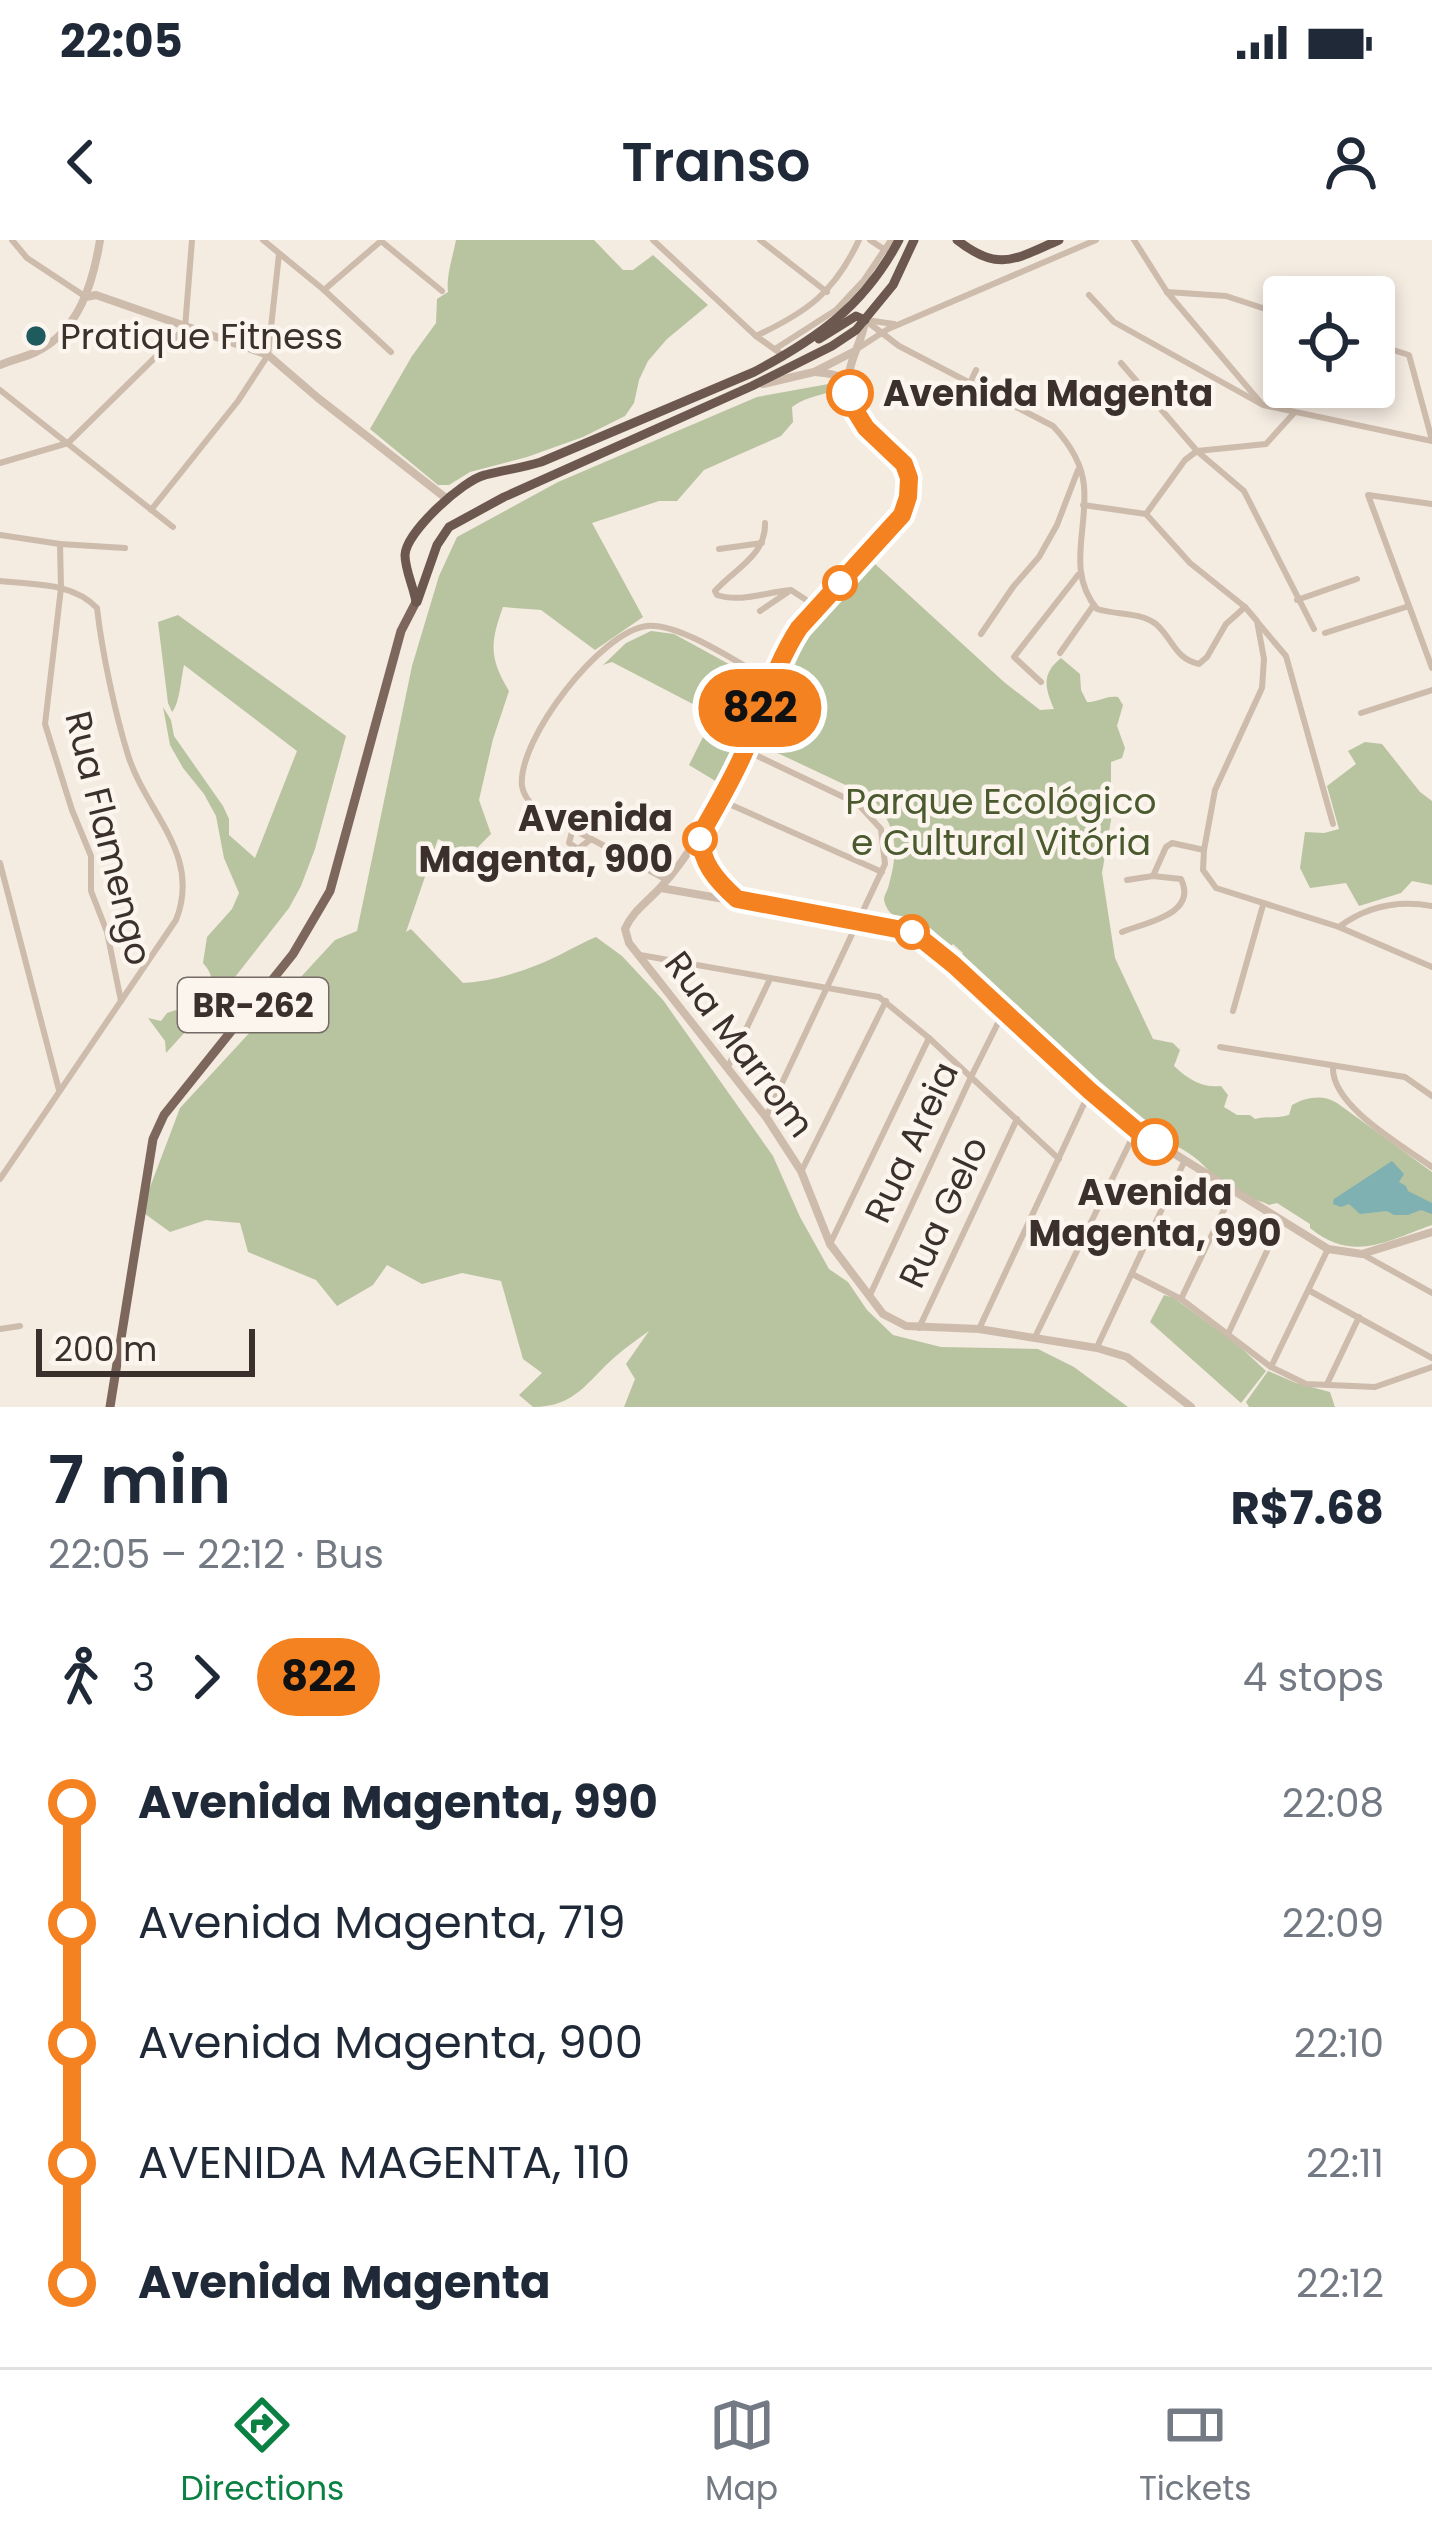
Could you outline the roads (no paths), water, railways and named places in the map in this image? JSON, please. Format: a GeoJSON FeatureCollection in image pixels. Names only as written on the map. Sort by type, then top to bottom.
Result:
{"type":"FeatureCollection","features":[{"type":"Feature","properties":{"kind":"highway","name":"BR-262"},"geometry":{"type":"LineString","coordinates":[[416,602],[425,541],[447,499],[481,475],[541,462],[754,372],[858,301],[876,280],[895,240]]}},
{"type":"Feature","properties":{"kind":"highway"},"geometry":{"type":"LineString","coordinates":[[425,541],[485,506],[832,346],[865,320],[893,285],[914,240]]}},
{"type":"Feature","properties":{"kind":"highway"},"geometry":{"type":"LineString","coordinates":[[957,240],[984,259],[1014,260],[1059,240]]}},
{"type":"Feature","properties":{"kind":"highway"},"geometry":{"type":"LineString","coordinates":[[875,307],[882,328]]}},
{"type":"Feature","properties":{"kind":"highway"},"geometry":{"type":"LineString","coordinates":[[784,352],[831,333],[856,316],[865,320]]}},
{"type":"Feature","properties":{"kind":"highway","name":"BR-262"},"geometry":{"type":"LineString","coordinates":[[416,602],[405,554],[425,541]]}},
{"type":"Feature","properties":{"kind":"main road","name":"BR-262"},"geometry":{"type":"LineString","coordinates":[[110,1407],[153,1139],[164,1115],[293,954],[330,891],[401,631],[416,602]]}},
{"type":"Feature","properties":{"kind":"street"},"geometry":{"type":"LineString","coordinates":[[13,240],[27,258],[86,297],[100,297],[268,355],[447,499]]}},
{"type":"Feature","properties":{"kind":"street"},"geometry":{"type":"LineString","coordinates":[[0,364],[39,351],[69,326],[95,274],[100,240]]}},
{"type":"Feature","properties":{"kind":"street"},"geometry":{"type":"LineString","coordinates":[[0,463],[68,443],[185,328],[192,240]]}},
{"type":"Feature","properties":{"kind":"street"},"geometry":{"type":"LineString","coordinates":[[324,290],[382,240],[442,291]]}},
{"type":"Feature","properties":{"kind":"street"},"geometry":{"type":"LineString","coordinates":[[653,240],[756,336],[784,352],[836,310],[895,240]]}},
{"type":"Feature","properties":{"kind":"street"},"geometry":{"type":"LineString","coordinates":[[760,240],[827,292]]}},
{"type":"Feature","properties":{"kind":"street"},"geometry":{"type":"LineString","coordinates":[[756,336],[790,320],[827,292],[859,240]]}},
{"type":"Feature","properties":{"kind":"street"},"geometry":{"type":"LineString","coordinates":[[870,240],[885,250]]}},
{"type":"Feature","properties":{"kind":"street"},"geometry":{"type":"LineString","coordinates":[[752,386],[814,372],[856,350],[882,328],[1096,240]]}},
{"type":"Feature","properties":{"kind":"street"},"geometry":{"type":"LineString","coordinates":[[1134,240],[1167,292],[1263,405]]}},
{"type":"Feature","properties":{"kind":"street"},"geometry":{"type":"LineString","coordinates":[[267,241],[391,352]]}},
{"type":"Feature","properties":{"kind":"street"},"geometry":{"type":"LineString","coordinates":[[151,510],[238,401],[268,355],[280,254]]}},
{"type":"Feature","properties":{"kind":"street"},"geometry":{"type":"LineString","coordinates":[[1167,292],[1226,296],[1263,308]]}},
{"type":"Feature","properties":{"kind":"street"},"geometry":{"type":"LineString","coordinates":[[1089,295],[1114,322],[1263,405]]}},
{"type":"Feature","properties":{"kind":"street"},"geometry":{"type":"LineString","coordinates":[[848,386],[865,320],[882,328],[899,346],[1053,426],[1066,440],[1084,484],[1082,587],[1093,606],[1153,622],[1184,659],[1199,664],[1226,624],[1245,607]]}},
{"type":"Feature","properties":{"kind":"street"},"geometry":{"type":"LineString","coordinates":[[1275,408],[1432,441],[1408,355],[1395,351]]}},
{"type":"Feature","properties":{"kind":"street"},"geometry":{"type":"LineString","coordinates":[[1121,363],[1197,451],[1244,491],[1314,629]]}},
{"type":"Feature","properties":{"kind":"street"},"geometry":{"type":"LineString","coordinates":[[970,383],[976,370]]}},
{"type":"Feature","properties":{"kind":"street"},"geometry":{"type":"LineString","coordinates":[[814,372],[843,378],[866,428],[904,464],[908,497],[902,515],[789,643],[745,750],[702,832],[664,884],[630,917],[625,929],[629,943],[640,955],[879,997],[1059,1159]]}},
{"type":"Feature","properties":{"kind":"street"},"geometry":{"type":"LineString","coordinates":[[0,390],[173,527]]}},
{"type":"Feature","properties":{"kind":"street"},"geometry":{"type":"LineString","coordinates":[[1146,514],[1185,460],[1197,451],[1266,444],[1294,413]]}},
{"type":"Feature","properties":{"kind":"street"},"geometry":{"type":"LineString","coordinates":[[982,634],[1039,557],[1079,467]]}},
{"type":"Feature","properties":{"kind":"street"},"geometry":{"type":"LineString","coordinates":[[1432,504],[1368,495],[1432,668]]}},
{"type":"Feature","properties":{"kind":"street"},"geometry":{"type":"LineString","coordinates":[[1083,505],[1146,514],[1190,563],[1245,607],[1286,656],[1333,824]]}},
{"type":"Feature","properties":{"kind":"street"},"geometry":{"type":"LineString","coordinates":[[765,523],[762,543],[715,591],[717,595],[741,598],[791,590],[817,607]]}},
{"type":"Feature","properties":{"kind":"street"},"geometry":{"type":"LineString","coordinates":[[0,535],[125,548]]}},
{"type":"Feature","properties":{"kind":"street"},"geometry":{"type":"LineString","coordinates":[[719,549],[762,543]]}},
{"type":"Feature","properties":{"kind":"street","name":"Rua Flamengo"},"geometry":{"type":"LineString","coordinates":[[60,544],[61,588],[45,724],[92,856],[92,891],[107,932],[121,1001]]}},
{"type":"Feature","properties":{"kind":"street"},"geometry":{"type":"LineString","coordinates":[[1041,682],[1014,658],[1080,572]]}},
{"type":"Feature","properties":{"kind":"street"},"geometry":{"type":"LineString","coordinates":[[1298,600],[1358,579]]}},
{"type":"Feature","properties":{"kind":"street"},"geometry":{"type":"LineString","coordinates":[[0,581],[61,588],[84,595],[97,608],[129,759],[172,841],[184,878],[183,903],[176,920],[0,1179]]}},
{"type":"Feature","properties":{"kind":"street"},"geometry":{"type":"LineString","coordinates":[[760,611],[791,590]]}},
{"type":"Feature","properties":{"kind":"street"},"geometry":{"type":"LineString","coordinates":[[1060,652],[1093,606]]}},
{"type":"Feature","properties":{"kind":"street"},"geometry":{"type":"LineString","coordinates":[[1325,633],[1409,606]]}},
{"type":"Feature","properties":{"kind":"street"},"geometry":{"type":"LineString","coordinates":[[1257,621],[1264,659],[1262,688],[1216,790],[1203,870],[1216,888],[1339,927],[1432,967]]}},
{"type":"Feature","properties":{"kind":"street"},"geometry":{"type":"LineString","coordinates":[[772,682],[675,628],[634,628],[590,661],[551,710],[535,738],[521,783],[527,800],[664,884],[913,932],[1136,1130],[1328,1249],[1362,1254],[1432,1293]]}},
{"type":"Feature","properties":{"kind":"street"},"geometry":{"type":"LineString","coordinates":[[576,662],[590,661]]}},
{"type":"Feature","properties":{"kind":"street"},"geometry":{"type":"LineString","coordinates":[[1361,713],[1432,690]]}},
{"type":"Feature","properties":{"kind":"street"},"geometry":{"type":"LineString","coordinates":[[745,750],[858,804],[881,829],[885,864],[766,1117]]}},
{"type":"Feature","properties":{"kind":"street"},"geometry":{"type":"LineString","coordinates":[[719,800],[882,872]]}},
{"type":"Feature","properties":{"kind":"street"},"geometry":{"type":"LineString","coordinates":[[573,829],[568,843],[573,848],[591,839]]}},
{"type":"Feature","properties":{"kind":"street"},"geometry":{"type":"LineString","coordinates":[[702,832],[700,844],[707,864],[737,899]]}},
{"type":"Feature","properties":{"kind":"street"},"geometry":{"type":"LineString","coordinates":[[1153,876],[1172,843],[1204,850]]}},
{"type":"Feature","properties":{"kind":"street"},"geometry":{"type":"LineString","coordinates":[[0,863],[58,1090]]}},
{"type":"Feature","properties":{"kind":"street"},"geometry":{"type":"LineString","coordinates":[[1122,932],[1182,905],[1185,891],[1180,878],[1127,880]]}},
{"type":"Feature","properties":{"kind":"street"},"geometry":{"type":"LineString","coordinates":[[713,896],[722,885]]}},
{"type":"Feature","properties":{"kind":"street"},"geometry":{"type":"LineString","coordinates":[[1233,1012],[1263,904]]}},
{"type":"Feature","properties":{"kind":"street"},"geometry":{"type":"LineString","coordinates":[[1339,927],[1374,908],[1432,905]]}},
{"type":"Feature","properties":{"kind":"street","name":"Rua Marrom"},"geometry":{"type":"LineString","coordinates":[[640,955],[766,1117],[801,1171],[830,1244],[869,1297],[894,1322],[919,1328]]}},
{"type":"Feature","properties":{"kind":"street"},"geometry":{"type":"LineString","coordinates":[[727,1069],[770,979]]}},
{"type":"Feature","properties":{"kind":"street"},"geometry":{"type":"LineString","coordinates":[[801,1171],[886,1001]]}},
{"type":"Feature","properties":{"kind":"street","name":"Rua Areia"},"geometry":{"type":"LineString","coordinates":[[869,1297],[1004,1011]]}},
{"type":"Feature","properties":{"kind":"street"},"geometry":{"type":"LineString","coordinates":[[830,1244],[929,1038]]}},
{"type":"Feature","properties":{"kind":"street"},"geometry":{"type":"LineString","coordinates":[[1220,1047],[1406,1077],[1432,1096]]}},
{"type":"Feature","properties":{"kind":"street"},"geometry":{"type":"LineString","coordinates":[[1334,1067],[1333,1079],[1343,1098],[1432,1167]]}},
{"type":"Feature","properties":{"kind":"street"},"geometry":{"type":"LineString","coordinates":[[979,1329],[1090,1091]]}},
{"type":"Feature","properties":{"kind":"street","name":"Rua Gelo"},"geometry":{"type":"LineString","coordinates":[[919,1328],[1017,1119]]}},
{"type":"Feature","properties":{"kind":"street"},"geometry":{"type":"LineString","coordinates":[[1035,1337],[1136,1130]]}},
{"type":"Feature","properties":{"kind":"street"},"geometry":{"type":"LineString","coordinates":[[1097,1348],[1185,1160]]}},
{"type":"Feature","properties":{"kind":"street"},"geometry":{"type":"LineString","coordinates":[[1181,1299],[1232,1191]]}},
{"type":"Feature","properties":{"kind":"street"},"geometry":{"type":"LineString","coordinates":[[1229,1333],[1281,1221]]}},
{"type":"Feature","properties":{"kind":"street"},"geometry":{"type":"LineString","coordinates":[[1362,1254],[1432,1232]]}},
{"type":"Feature","properties":{"kind":"street"},"geometry":{"type":"LineString","coordinates":[[1271,1367],[1328,1249]]}},
{"type":"Feature","properties":{"kind":"street"},"geometry":{"type":"LineString","coordinates":[[1132,1274],[1181,1299],[1271,1367],[1306,1384],[1375,1387],[1432,1363]]}},
{"type":"Feature","properties":{"kind":"street"},"geometry":{"type":"LineString","coordinates":[[1310,1291],[1432,1363]]}},
{"type":"Feature","properties":{"kind":"street"},"geometry":{"type":"LineString","coordinates":[[1327,1386],[1359,1317]]}},
{"type":"Feature","properties":{"kind":"street"},"geometry":{"type":"LineString","coordinates":[[0,1329],[20,1326]]}},
{"type":"Feature","properties":{"kind":"street"},"geometry":{"type":"LineString","coordinates":[[919,1328],[979,1329],[1097,1348],[1127,1357],[1191,1407]]}},
{"type":"Feature","properties":{"kind":"water"},"geometry":{"type":"Polygon","coordinates":[[[1392,1161],[1404,1174],[1399,1182],[1432,1203],[1432,1214],[1421,1210],[1408,1215],[1360,1214],[1349,1204],[1333,1204],[1334,1199],[1392,1161]]]}},
{"type":"Feature","properties":{"kind":"place","name":"Pratique Fitness"},"geometry":{"type":"Point","coordinates":[36,336]}},
{"type":"Feature","properties":{"kind":"place","name":"Avenida Magenta"},"geometry":{"type":"Point","coordinates":[850,393]}},
{"type":"Feature","properties":{"kind":"place","name":"Avenida Magenta, 900"},"geometry":{"type":"Point","coordinates":[700,839]}},
{"type":"Feature","properties":{"kind":"place","name":"Avenida Magenta, 990"},"geometry":{"type":"Point","coordinates":[1155,1142]}},
{"type":"Feature","properties":{"kind":"park label","name":"Parque Ecológico e Cultural Vitória"},"geometry":{"type":"Point","coordinates":[1001,822]}}]}
